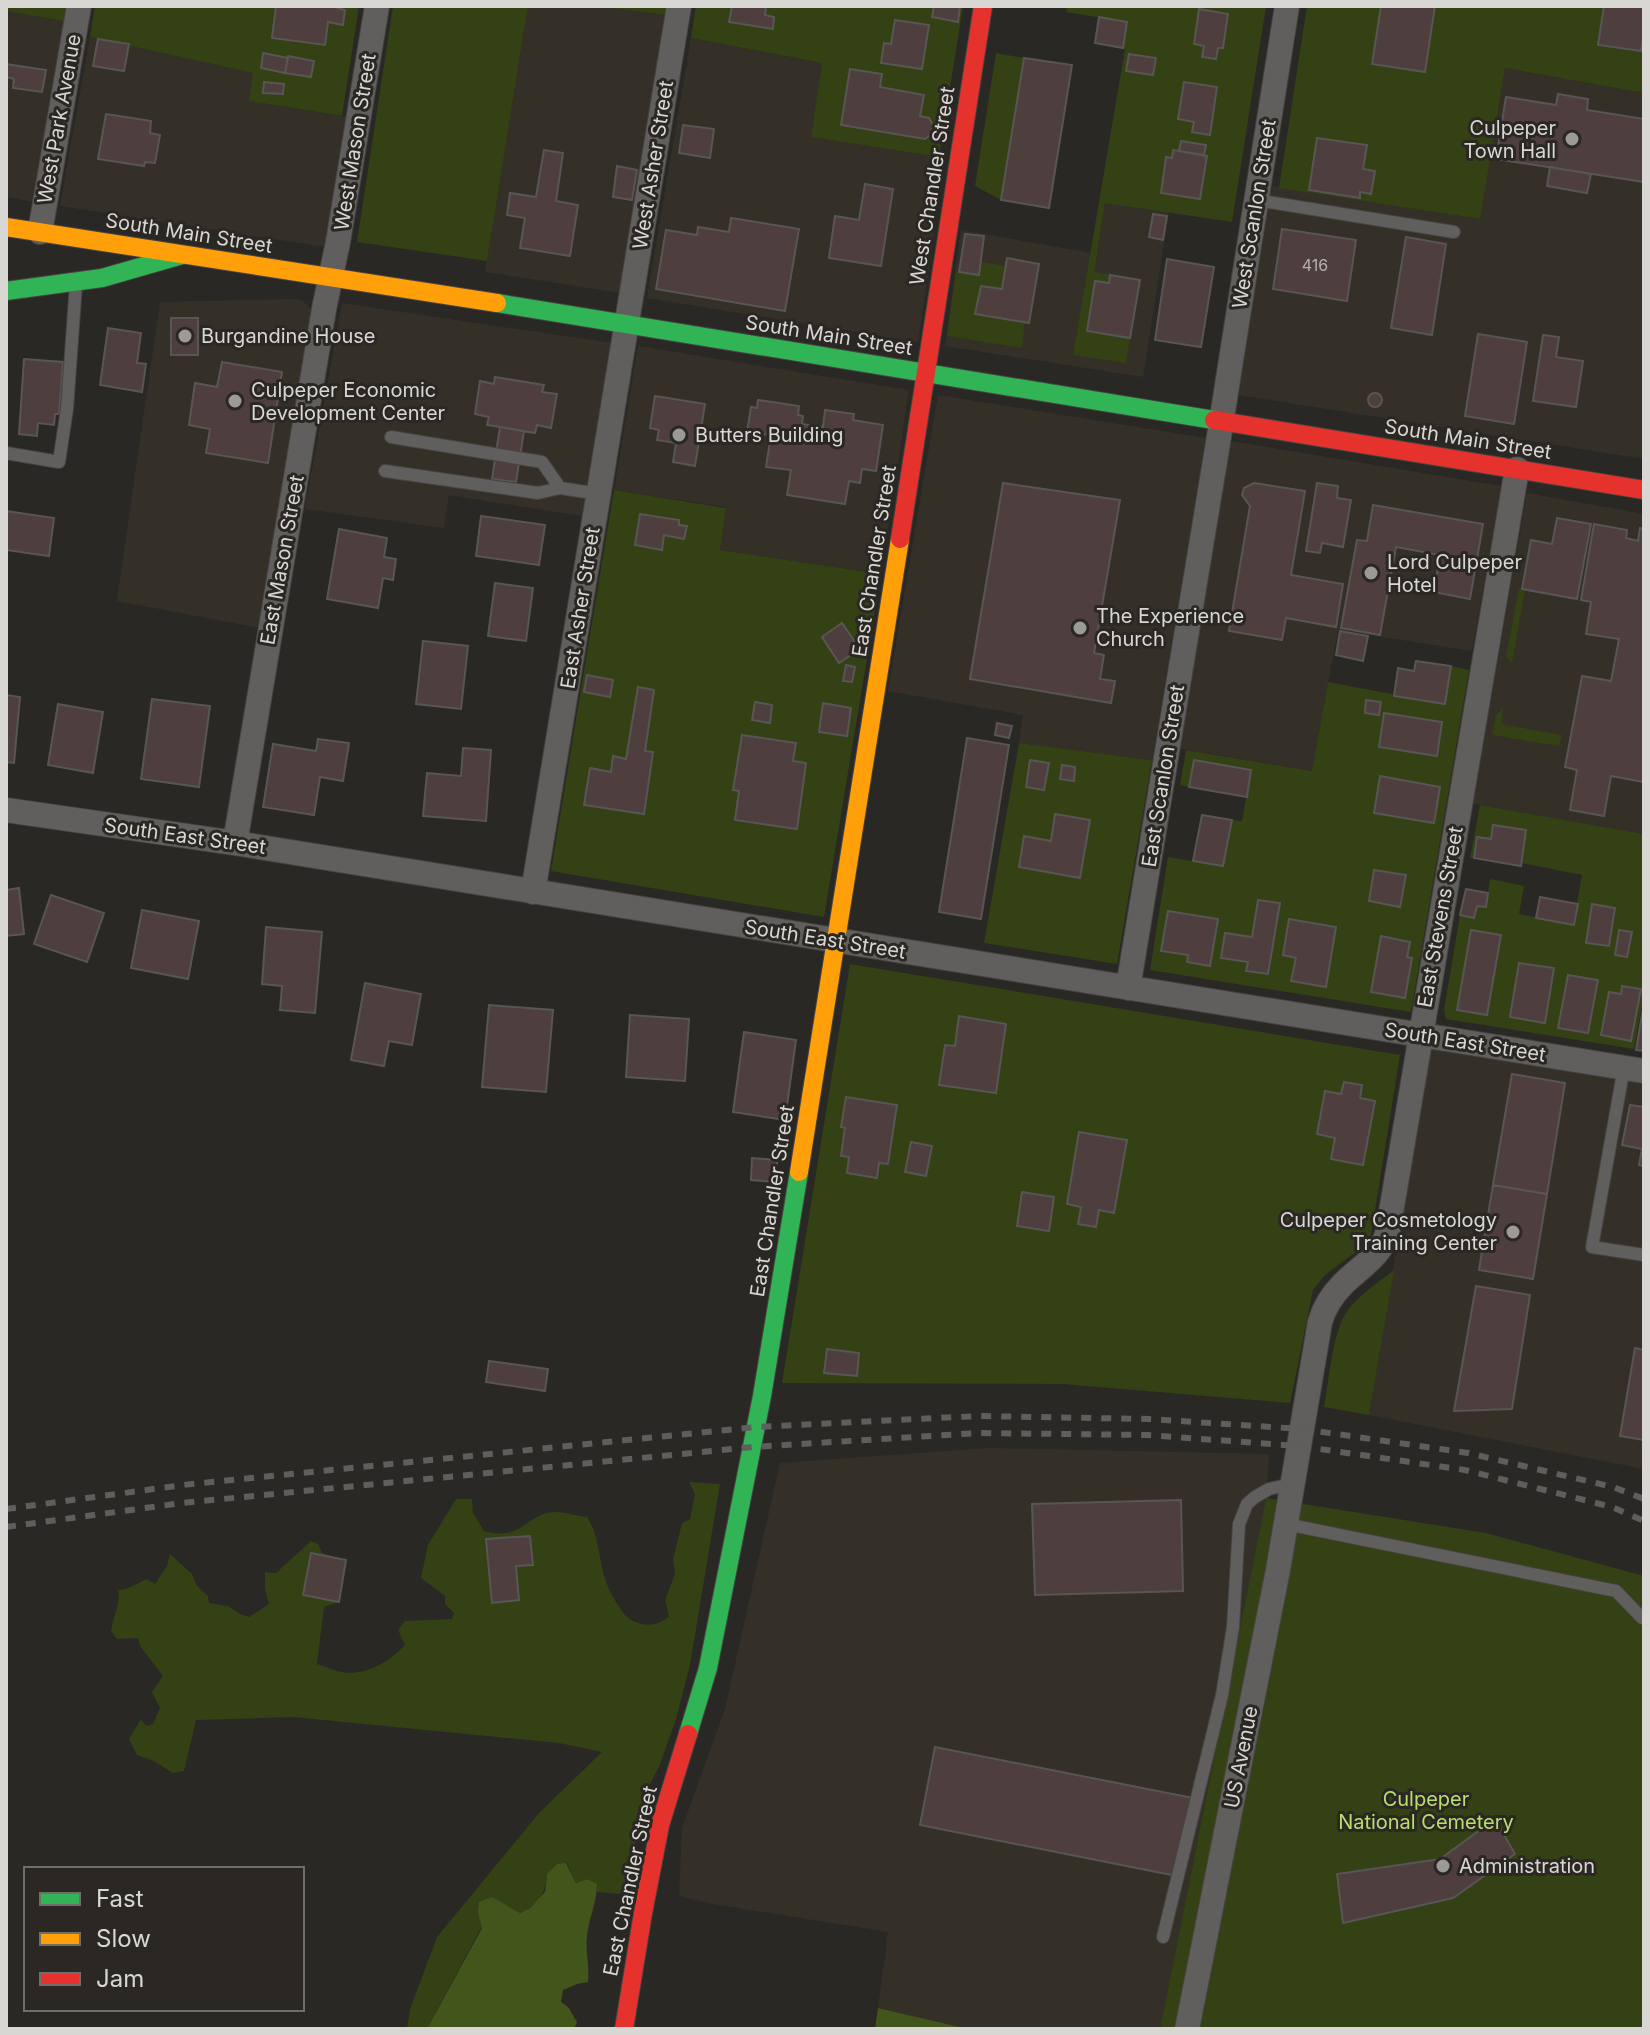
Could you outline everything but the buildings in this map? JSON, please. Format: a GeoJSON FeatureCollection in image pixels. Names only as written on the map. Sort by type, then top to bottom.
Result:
{"type":"FeatureCollection","features":[{"type":"Feature","properties":{"kind":"street","name":"West Park Avenue"},"geometry":{"type":"LineString","coordinates":[[40,232],[79,6]]}},
{"type":"Feature","properties":{"kind":"street","name":"West Mason Street"},"geometry":{"type":"LineString","coordinates":[[331,277],[377,6]]}},
{"type":"Feature","properties":{"kind":"street","name":"West Asher Street"},"geometry":{"type":"LineString","coordinates":[[627,325],[679,6]]}},
{"type":"Feature","properties":{"kind":"street","name":"West Chandler Street"},"geometry":{"type":"LineString","coordinates":[[925,373],[983,6]]}},
{"type":"Feature","properties":{"kind":"street","name":"West Scanlon Street"},"geometry":{"type":"LineString","coordinates":[[1221,421],[1287,6]]}},
{"type":"Feature","properties":{"kind":"street","name":"South Main Street"},"geometry":{"type":"LineString","coordinates":[[6,227],[1644,490]]}},
{"type":"Feature","properties":{"kind":"street"},"geometry":{"type":"LineString","coordinates":[[6,291],[76,283],[182,255]]}},
{"type":"Feature","properties":{"kind":"street","name":"East Mason Street"},"geometry":{"type":"LineString","coordinates":[[235,843],[318,339],[331,277]]}},
{"type":"Feature","properties":{"kind":"street","name":"East Asher Street"},"geometry":{"type":"LineString","coordinates":[[533,892],[627,325]]}},
{"type":"Feature","properties":{"kind":"street","name":"East Chandler Street"},"geometry":{"type":"LineString","coordinates":[[624,2029],[660,1825],[708,1668],[753,1447],[925,373]]}},
{"type":"Feature","properties":{"kind":"street","name":"East Scanlon Street"},"geometry":{"type":"LineString","coordinates":[[1128,988],[1221,421]]}},
{"type":"Feature","properties":{"kind":"street","name":"East Stevens Street"},"geometry":{"type":"LineString","coordinates":[[1292,1484],[1322,1315],[1338,1289],[1379,1252],[1387,1238],[1517,469]]}},
{"type":"Feature","properties":{"kind":"street","name":"South East Street"},"geometry":{"type":"LineString","coordinates":[[6,810],[235,843],[1634,1069]]}},
{"type":"Feature","properties":{"kind":"street","name":"US Avenue"},"geometry":{"type":"LineString","coordinates":[[1187,2029],[1278,1570],[1292,1484]]}},
{"type":"Feature","properties":{"kind":"lane"},"geometry":{"type":"LineString","coordinates":[[1256,200],[1454,232]]}},
{"type":"Feature","properties":{"kind":"lane"},"geometry":{"type":"LineString","coordinates":[[6,453],[59,462],[67,409],[76,283]]}},
{"type":"Feature","properties":{"kind":"lane"},"geometry":{"type":"LineString","coordinates":[[391,437],[542,462],[560,488]]}},
{"type":"Feature","properties":{"kind":"lane"},"geometry":{"type":"LineString","coordinates":[[385,471],[538,493],[560,488],[599,494]]}},
{"type":"Feature","properties":{"kind":"lane"},"geometry":{"type":"LineString","coordinates":[[1634,1069],[1592,1247],[1644,1255]]}},
{"type":"Feature","properties":{"kind":"lane"},"geometry":{"type":"LineString","coordinates":[[1163,1937],[1224,1685],[1233,1627],[1239,1524],[1247,1504],[1255,1497],[1269,1489],[1292,1484]]}},
{"type":"Feature","properties":{"kind":"lane"},"geometry":{"type":"LineString","coordinates":[[1286,1524],[1616,1591],[1642,1618]]}},
{"type":"Feature","properties":{"kind":"shaded area"},"geometry":{"type":"Polygon","coordinates":[[[528,6],[596,6],[665,15],[621,293],[485,272],[528,6]]]}},
{"type":"Feature","properties":{"kind":"shaded area"},"geometry":{"type":"Polygon","coordinates":[[[6,11],[64,21],[33,202],[6,197],[6,11]]]}},
{"type":"Feature","properties":{"kind":"shaded area"},"geometry":{"type":"Polygon","coordinates":[[[90,37],[253,73],[249,101],[346,117],[326,247],[60,206],[90,37]]]}},
{"type":"Feature","properties":{"kind":"shaded area"},"geometry":{"type":"Polygon","coordinates":[[[691,38],[822,63],[812,137],[945,158],[918,342],[647,298],[691,38]]]}},
{"type":"Feature","properties":{"kind":"shaded area"},"geometry":{"type":"Polygon","coordinates":[[[1505,68],[1644,93],[1644,459],[1238,395],[1272,186],[1479,219],[1505,68]]]}},
{"type":"Feature","properties":{"kind":"shaded area"},"geometry":{"type":"Polygon","coordinates":[[[1105,202],[1169,212],[1143,377],[945,346],[961,230],[1097,254],[1105,202]]]}},
{"type":"Feature","properties":{"kind":"shaded area"},"geometry":{"type":"Polygon","coordinates":[[[293,299],[308,305],[312,319],[260,628],[117,601],[160,302],[293,299]]]}},
{"type":"Feature","properties":{"kind":"shaded area"},"geometry":{"type":"Polygon","coordinates":[[[342,303],[612,343],[582,516],[449,495],[444,528],[305,509],[342,303]]]}},
{"type":"Feature","properties":{"kind":"shaded area"},"geometry":{"type":"Polygon","coordinates":[[[638,346],[909,390],[881,574],[720,550],[726,507],[614,490],[638,346]]]}},
{"type":"Feature","properties":{"kind":"shaded area"},"geometry":{"type":"Polygon","coordinates":[[[938,395],[1206,438],[1152,760],[1019,743],[1023,715],[888,691],[938,395]]]}},
{"type":"Feature","properties":{"kind":"shaded area"},"geometry":{"type":"Polygon","coordinates":[[[1231,441],[1501,486],[1472,651],[1338,630],[1312,771],[1178,748],[1231,441]]]}},
{"type":"Feature","properties":{"kind":"shaded area"},"geometry":{"type":"Polygon","coordinates":[[[1527,493],[1644,514],[1644,834],[1473,804],[1527,493]]]}},
{"type":"Feature","properties":{"kind":"shaded area"},"geometry":{"type":"Polygon","coordinates":[[[1430,1049],[1644,1083],[1644,1469],[1369,1415],[1430,1049]]]}},
{"type":"Feature","properties":{"kind":"shaded area"},"geometry":{"type":"Polygon","coordinates":[[[988,1448],[1269,1454],[1266,1498],[1160,2029],[968,2029],[878,2008],[888,1932],[679,1896],[682,1828],[725,1709],[780,1463],[988,1448]]]}},
{"type":"Feature","properties":{"kind":"green space"},"geometry":{"type":"Polygon","coordinates":[[[6,6],[66,6],[64,21],[6,11],[6,6]]]}},
{"type":"Feature","properties":{"kind":"green space"},"geometry":{"type":"Polygon","coordinates":[[[95,6],[359,6],[342,116],[249,101],[253,73],[90,37],[95,6]]]}},
{"type":"Feature","properties":{"kind":"green space"},"geometry":{"type":"Polygon","coordinates":[[[393,6],[528,6],[487,261],[357,242],[393,6]]]}},
{"type":"Feature","properties":{"kind":"green space"},"geometry":{"type":"Polygon","coordinates":[[[596,6],[666,6],[665,15],[596,6]]]}},
{"type":"Feature","properties":{"kind":"green space"},"geometry":{"type":"Polygon","coordinates":[[[696,6],[963,6],[939,157],[811,137],[822,63],[691,38],[696,6]]]}},
{"type":"Feature","properties":{"kind":"green space"},"geometry":{"type":"Polygon","coordinates":[[[1067,6],[1266,6],[1232,222],[1105,203],[1094,272],[1110,275],[1109,283],[1095,282],[1087,330],[1130,338],[1126,363],[1073,355],[1127,22],[1066,12],[1067,6]]]}},
{"type":"Feature","properties":{"kind":"green space"},"geometry":{"type":"Polygon","coordinates":[[[1307,6],[1644,6],[1644,93],[1505,68],[1480,219],[1279,188],[1307,6]]]}},
{"type":"Feature","properties":{"kind":"green space"},"geometry":{"type":"Polygon","coordinates":[[[996,53],[1024,58],[1001,200],[975,186],[996,53]]]}},
{"type":"Feature","properties":{"kind":"green space"},"geometry":{"type":"Polygon","coordinates":[[[981,262],[1006,266],[1002,289],[981,286],[976,314],[1025,322],[1022,348],[947,336],[956,271],[979,275],[981,262]]]}},
{"type":"Feature","properties":{"kind":"green space"},"geometry":{"type":"Polygon","coordinates":[[[614,490],[726,508],[720,550],[881,574],[824,917],[551,871],[614,490]]]}},
{"type":"Feature","properties":{"kind":"green space"},"geometry":{"type":"Polygon","coordinates":[[[1519,589],[1525,590],[1512,663],[1506,657],[1519,589]]]}},
{"type":"Feature","properties":{"kind":"green space"},"geometry":{"type":"Polygon","coordinates":[[[1451,666],[1469,670],[1411,1012],[1150,970],[1168,857],[1223,866],[1232,820],[1242,821],[1251,770],[1194,760],[1189,787],[1180,785],[1186,750],[1312,771],[1328,682],[1445,704],[1451,666]]]}},
{"type":"Feature","properties":{"kind":"green space"},"geometry":{"type":"Polygon","coordinates":[[[1503,708],[1501,724],[1562,735],[1559,746],[1492,735],[1496,715],[1503,708]]]}},
{"type":"Feature","properties":{"kind":"green space"},"geometry":{"type":"Polygon","coordinates":[[[1019,743],[1152,760],[1117,964],[984,943],[1019,743]]]}},
{"type":"Feature","properties":{"kind":"green space"},"geometry":{"type":"Polygon","coordinates":[[[1480,805],[1644,834],[1644,994],[1634,1049],[1446,1019],[1444,1010],[1460,915],[1477,906],[1486,907],[1490,879],[1524,886],[1519,914],[1573,925],[1582,875],[1521,863],[1526,830],[1493,825],[1491,839],[1477,837],[1474,858],[1470,858],[1480,805]]]}},
{"type":"Feature","properties":{"kind":"green space"},"geometry":{"type":"Polygon","coordinates":[[[850,964],[1400,1055],[1370,1241],[1324,1276],[1313,1290],[1290,1403],[1063,1384],[782,1383],[850,964]]]}},
{"type":"Feature","properties":{"kind":"green space"},"geometry":{"type":"Polygon","coordinates":[[[1394,1270],[1369,1415],[1324,1407],[1341,1322],[1356,1301],[1394,1270]]]}},
{"type":"Feature","properties":{"kind":"green space"},"geometry":{"type":"Polygon","coordinates":[[[689,1482],[720,1484],[690,1665],[676,1719],[646,1793],[628,1884],[620,1894],[597,1892],[596,1884],[587,1879],[576,1883],[567,1863],[547,1874],[540,1898],[520,1913],[492,1898],[482,1926],[427,2029],[407,2029],[410,2009],[437,1937],[539,1813],[602,1752],[559,1743],[293,1717],[196,1720],[184,1771],[173,1773],[137,1755],[129,1739],[141,1719],[146,1726],[153,1724],[160,1708],[152,1692],[163,1676],[140,1646],[138,1638],[117,1639],[111,1631],[118,1605],[118,1590],[147,1579],[155,1584],[167,1566],[170,1554],[192,1574],[197,1586],[208,1596],[209,1603],[228,1606],[249,1617],[269,1604],[265,1572],[276,1573],[311,1541],[318,1544],[322,1553],[346,1560],[339,1602],[324,1607],[317,1664],[341,1672],[358,1672],[380,1665],[405,1645],[398,1630],[405,1621],[452,1619],[454,1613],[445,1604],[445,1596],[421,1578],[428,1545],[456,1499],[472,1499],[473,1513],[484,1531],[497,1533],[516,1530],[545,1514],[559,1512],[587,1517],[608,1586],[622,1612],[641,1624],[663,1621],[669,1616],[665,1600],[675,1574],[673,1559],[682,1523],[690,1519],[695,1494],[689,1482]]]}},
{"type":"Feature","properties":{"kind":"green space","name":"Culpeper National Cemetery"},"geometry":{"type":"Polygon","coordinates":[[[1266,1498],[1486,1533],[1644,1576],[1644,2029],[1160,2029],[1266,1498]]]}},
{"type":"Feature","properties":{"kind":"green space"},"geometry":{"type":"Polygon","coordinates":[[[566,1863],[576,1883],[587,1879],[597,1884],[587,1936],[588,1982],[563,1990],[561,2002],[577,2022],[574,2029],[427,2029],[482,1928],[479,1902],[492,1897],[520,1913],[530,1908],[545,1892],[547,1874],[557,1864],[566,1863]]]}},
{"type":"Feature","properties":{"kind":"green space"},"geometry":{"type":"Polygon","coordinates":[[[878,2008],[968,2029],[875,2029],[878,2008]]]}},
{"type":"Feature","properties":{"kind":"railway"},"geometry":{"type":"LineString","coordinates":[[6,1509],[183,1485],[756,1427],[979,1416],[1149,1419],[1302,1429],[1468,1453],[1613,1487],[1644,1499]]}},
{"type":"Feature","properties":{"kind":"railway"},"geometry":{"type":"LineString","coordinates":[[6,1527],[182,1503],[753,1447],[978,1433],[1147,1435],[1299,1446],[1465,1470],[1612,1507],[1644,1521]]}},
{"type":"Feature","properties":{"kind":"traffic: fast"},"geometry":{"type":"LineString","coordinates":[[6,291],[102,278],[182,255]]}},
{"type":"Feature","properties":{"kind":"traffic: fast"},"geometry":{"type":"LineString","coordinates":[[497,303],[1214,420]]}},
{"type":"Feature","properties":{"kind":"traffic: fast"},"geometry":{"type":"LineString","coordinates":[[688,1734],[708,1668],[762,1396],[799,1172]]}},
{"type":"Feature","properties":{"kind":"traffic: slow"},"geometry":{"type":"LineString","coordinates":[[6,227],[497,303]]}},
{"type":"Feature","properties":{"kind":"traffic: slow"},"geometry":{"type":"LineString","coordinates":[[799,1172],[900,539]]}},
{"type":"Feature","properties":{"kind":"traffic: jam"},"geometry":{"type":"LineString","coordinates":[[900,539],[983,6]]}},
{"type":"Feature","properties":{"kind":"traffic: jam"},"geometry":{"type":"LineString","coordinates":[[1214,420],[1644,490]]}},
{"type":"Feature","properties":{"kind":"traffic: jam"},"geometry":{"type":"LineString","coordinates":[[624,2029],[660,1825],[688,1734]]}},
{"type":"Feature","properties":{"kind":"place","name":"Culpeper Town Hall"},"geometry":{"type":"Point","coordinates":[1572,139]}},
{"type":"Feature","properties":{"kind":"place","name":"Burgandine House"},"geometry":{"type":"Point","coordinates":[185,336]}},
{"type":"Feature","properties":{"kind":"place","name":"Culpeper Economic Development Center"},"geometry":{"type":"Point","coordinates":[235,401]}},
{"type":"Feature","properties":{"kind":"place","name":"Butters Building"},"geometry":{"type":"Point","coordinates":[679,435]}},
{"type":"Feature","properties":{"kind":"place","name":"Lord Culpeper Hotel"},"geometry":{"type":"Point","coordinates":[1371,573]}},
{"type":"Feature","properties":{"kind":"place","name":"The Experience Church"},"geometry":{"type":"Point","coordinates":[1080,628]}},
{"type":"Feature","properties":{"kind":"place","name":"Culpeper Cosmetology Training Center"},"geometry":{"type":"Point","coordinates":[1513,1232]}},
{"type":"Feature","properties":{"kind":"place","name":"Administration"},"geometry":{"type":"Point","coordinates":[1443,1866]}}]}
